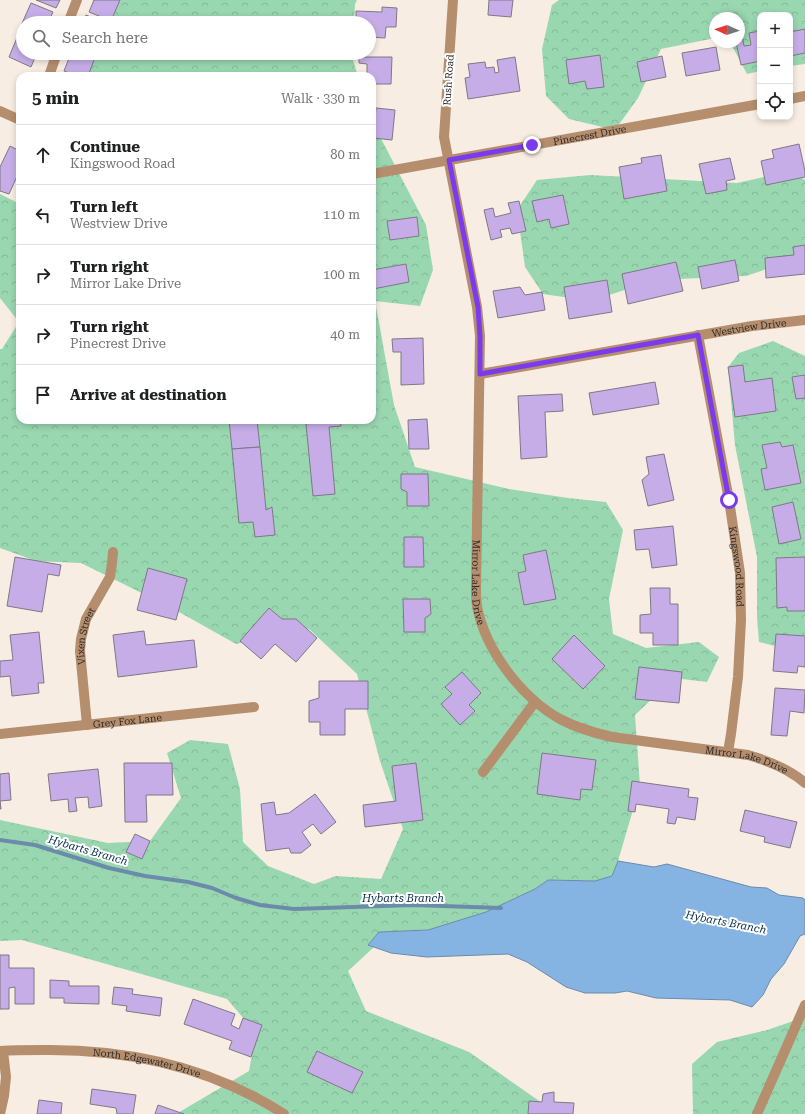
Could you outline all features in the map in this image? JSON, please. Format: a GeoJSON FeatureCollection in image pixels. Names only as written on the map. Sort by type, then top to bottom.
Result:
{"type":"FeatureCollection","features":[{"type":"Feature","properties":{"kind":"street"},"geometry":{"type":"LineString","coordinates":[[71,16],[77,0]]}},
{"type":"Feature","properties":{"kind":"street","name":"Rush Road"},"geometry":{"type":"LineString","coordinates":[[449,160],[444,137],[453,0]]}},
{"type":"Feature","properties":{"kind":"street"},"geometry":{"type":"LineString","coordinates":[[50,72],[55,60]]}},
{"type":"Feature","properties":{"kind":"street"},"geometry":{"type":"LineString","coordinates":[[793,98],[805,96]]}},
{"type":"Feature","properties":{"kind":"street","name":"Pinecrest Drive"},"geometry":{"type":"LineString","coordinates":[[376,173],[757,105]]}},
{"type":"Feature","properties":{"kind":"street"},"geometry":{"type":"LineString","coordinates":[[0,111],[16,118]]}},
{"type":"Feature","properties":{"kind":"street","name":"Mirror Lake Drive"},"geometry":{"type":"LineString","coordinates":[[449,160],[478,307],[480,336],[476,588],[477,607],[482,625],[504,667],[535,702],[576,727],[612,737],[748,755],[784,768],[805,783]]}},
{"type":"Feature","properties":{"kind":"street","name":"Westview Drive"},"geometry":{"type":"LineString","coordinates":[[480,374],[752,326],[805,320]]}},
{"type":"Feature","properties":{"kind":"street","name":"Kingswood Road"},"geometry":{"type":"LineString","coordinates":[[698,335],[729,500],[740,573],[741,620],[738,677],[728,752]]}},
{"type":"Feature","properties":{"kind":"street","name":"Vixen Street"},"geometry":{"type":"LineString","coordinates":[[87,725],[80,651],[81,639],[86,619],[110,578],[113,552]]}},
{"type":"Feature","properties":{"kind":"street"},"geometry":{"type":"LineString","coordinates":[[483,772],[535,702]]}},
{"type":"Feature","properties":{"kind":"street","name":"Grey Fox Lane"},"geometry":{"type":"LineString","coordinates":[[0,734],[254,707]]}},
{"type":"Feature","properties":{"kind":"street"},"geometry":{"type":"LineString","coordinates":[[757,1114],[805,1005]]}},
{"type":"Feature","properties":{"kind":"street","name":"North Edgewater Drive"},"geometry":{"type":"LineString","coordinates":[[2,1051],[63,1050],[148,1059],[176,1065],[212,1077],[238,1088],[284,1114]]}},
{"type":"Feature","properties":{"kind":"street"},"geometry":{"type":"LineString","coordinates":[[0,1114],[6,1077],[2,1051]]}},
{"type":"Feature","properties":{"kind":"green space"},"geometry":{"type":"Polygon","coordinates":[[[92,0],[357,0],[355,4],[354,16],[100,16],[98,3],[92,0]]]}},
{"type":"Feature","properties":{"kind":"green space"},"geometry":{"type":"Polygon","coordinates":[[[559,0],[805,0],[805,64],[793,66],[793,12],[757,12],[757,72],[747,74],[733,48],[745,48],[745,12],[709,12],[709,39],[661,49],[638,98],[615,130],[569,119],[546,96],[542,49],[552,5],[559,0]]]}},
{"type":"Feature","properties":{"kind":"green space"},"geometry":{"type":"Polygon","coordinates":[[[79,60],[353,60],[357,72],[74,72],[74,69],[79,60]]]}},
{"type":"Feature","properties":{"kind":"green space"},"geometry":{"type":"Polygon","coordinates":[[[376,129],[426,225],[433,270],[420,306],[376,301],[376,129]]]}},
{"type":"Feature","properties":{"kind":"green space"},"geometry":{"type":"Polygon","coordinates":[[[790,171],[805,180],[805,256],[746,276],[655,280],[591,301],[543,294],[525,267],[517,210],[537,180],[590,175],[737,183],[790,171]]]}},
{"type":"Feature","properties":{"kind":"green space"},"geometry":{"type":"Polygon","coordinates":[[[0,194],[16,202],[16,318],[0,298],[0,194]]]}},
{"type":"Feature","properties":{"kind":"green space"},"geometry":{"type":"Polygon","coordinates":[[[376,306],[394,405],[415,467],[509,489],[606,502],[623,530],[609,599],[613,634],[646,648],[699,642],[719,657],[707,682],[674,678],[635,715],[640,786],[618,861],[612,876],[596,881],[548,880],[535,889],[486,912],[428,930],[379,932],[368,945],[374,947],[348,971],[366,1011],[469,1052],[558,1114],[176,1114],[249,1071],[256,1033],[227,999],[22,940],[0,941],[0,820],[108,843],[150,841],[181,798],[167,753],[190,740],[228,744],[240,789],[243,842],[268,866],[314,884],[336,876],[381,879],[403,829],[380,761],[357,674],[309,629],[236,644],[172,608],[81,563],[36,561],[0,548],[0,349],[2,349],[16,327],[16,424],[376,424],[376,306]]]}},
{"type":"Feature","properties":{"kind":"green space"},"geometry":{"type":"Polygon","coordinates":[[[773,341],[805,356],[805,640],[788,649],[759,642],[757,617],[757,557],[735,445],[728,367],[739,353],[773,341]]]}},
{"type":"Feature","properties":{"kind":"green space"},"geometry":{"type":"Polygon","coordinates":[[[805,1017],[805,1114],[693,1114],[692,1064],[717,1042],[767,1030],[805,1017]]]}},
{"type":"Feature","properties":{"kind":"water"},"geometry":{"type":"Polygon","coordinates":[[[618,861],[654,867],[667,864],[751,887],[767,888],[779,895],[803,898],[805,900],[805,934],[800,936],[784,964],[771,979],[763,995],[752,1007],[730,1000],[656,998],[627,991],[615,993],[585,993],[566,987],[527,962],[508,954],[427,957],[391,953],[368,945],[379,932],[428,930],[486,912],[535,889],[548,880],[595,881],[612,876],[618,861]]]}},
{"type":"Feature","properties":{"kind":"building"},"geometry":{"type":"Polygon","coordinates":[[[36,0],[60,0],[56,8],[36,0]]]}},
{"type":"Feature","properties":{"kind":"building"},"geometry":{"type":"Polygon","coordinates":[[[94,0],[120,0],[113,16],[99,16],[89,12],[94,0]]]}},
{"type":"Feature","properties":{"kind":"building"},"geometry":{"type":"Polygon","coordinates":[[[489,0],[513,0],[511,17],[488,15],[489,0]]]}},
{"type":"Feature","properties":{"kind":"building"},"geometry":{"type":"Polygon","coordinates":[[[31,3],[53,12],[51,16],[25,16],[31,3]]]}},
{"type":"Feature","properties":{"kind":"building"},"geometry":{"type":"Polygon","coordinates":[[[382,7],[397,8],[396,27],[386,27],[385,38],[376,37],[376,16],[356,16],[356,11],[382,12],[382,7]]]}},
{"type":"Feature","properties":{"kind":"building"},"geometry":{"type":"Polygon","coordinates":[[[805,29],[805,53],[793,55],[793,31],[805,29]]]}},
{"type":"Feature","properties":{"kind":"building"},"geometry":{"type":"Polygon","coordinates":[[[757,32],[757,62],[741,65],[737,48],[745,48],[745,46],[751,45],[749,33],[757,32]]]}},
{"type":"Feature","properties":{"kind":"building"},"geometry":{"type":"Polygon","coordinates":[[[16,40],[16,60],[34,60],[31,67],[9,57],[16,40]]]}},
{"type":"Feature","properties":{"kind":"building"},"geometry":{"type":"Polygon","coordinates":[[[716,48],[720,70],[686,76],[682,53],[716,48]]]}},
{"type":"Feature","properties":{"kind":"building"},"geometry":{"type":"Polygon","coordinates":[[[600,55],[604,87],[587,89],[585,81],[569,84],[566,60],[600,55]]]}},
{"type":"Feature","properties":{"kind":"building"},"geometry":{"type":"Polygon","coordinates":[[[662,56],[666,77],[641,82],[637,62],[662,56]]]}},
{"type":"Feature","properties":{"kind":"building"},"geometry":{"type":"Polygon","coordinates":[[[376,57],[392,57],[391,84],[376,84],[376,72],[367,72],[367,64],[359,63],[359,60],[376,60],[376,57]]]}},
{"type":"Feature","properties":{"kind":"building"},"geometry":{"type":"Polygon","coordinates":[[[515,57],[520,91],[468,99],[465,78],[470,77],[468,64],[485,62],[486,68],[494,67],[495,73],[499,72],[497,60],[515,57]]]}},
{"type":"Feature","properties":{"kind":"building"},"geometry":{"type":"Polygon","coordinates":[[[68,60],[94,60],[90,72],[64,71],[68,60]]]}},
{"type":"Feature","properties":{"kind":"building"},"geometry":{"type":"Polygon","coordinates":[[[376,108],[395,110],[392,140],[376,138],[376,108]]]}},
{"type":"Feature","properties":{"kind":"building"},"geometry":{"type":"Polygon","coordinates":[[[799,144],[805,177],[766,185],[761,161],[774,158],[772,150],[799,144]]]}},
{"type":"Feature","properties":{"kind":"building"},"geometry":{"type":"Polygon","coordinates":[[[10,146],[16,149],[16,179],[9,194],[0,191],[0,167],[10,146]]]}},
{"type":"Feature","properties":{"kind":"building"},"geometry":{"type":"Polygon","coordinates":[[[661,155],[667,191],[624,199],[619,167],[642,163],[641,158],[661,155]]]}},
{"type":"Feature","properties":{"kind":"building"},"geometry":{"type":"Polygon","coordinates":[[[730,158],[735,179],[726,181],[727,190],[706,194],[699,164],[730,158]]]}},
{"type":"Feature","properties":{"kind":"building"},"geometry":{"type":"Polygon","coordinates":[[[563,195],[569,224],[551,228],[549,219],[537,222],[532,201],[563,195]]]}},
{"type":"Feature","properties":{"kind":"building"},"geometry":{"type":"Polygon","coordinates":[[[519,201],[526,231],[512,234],[510,228],[500,230],[502,237],[491,240],[484,210],[493,208],[495,217],[511,213],[508,203],[519,201]]]}},
{"type":"Feature","properties":{"kind":"building"},"geometry":{"type":"Polygon","coordinates":[[[417,217],[419,236],[390,240],[387,221],[417,217]]]}},
{"type":"Feature","properties":{"kind":"building"},"geometry":{"type":"Polygon","coordinates":[[[805,245],[805,274],[766,278],[765,258],[794,255],[793,247],[805,245]]]}},
{"type":"Feature","properties":{"kind":"building"},"geometry":{"type":"Polygon","coordinates":[[[735,260],[739,281],[702,289],[698,267],[735,260]]]}},
{"type":"Feature","properties":{"kind":"building"},"geometry":{"type":"Polygon","coordinates":[[[676,262],[683,291],[628,304],[622,274],[676,262]]]}},
{"type":"Feature","properties":{"kind":"building"},"geometry":{"type":"Polygon","coordinates":[[[406,264],[409,282],[376,288],[376,269],[406,264]]]}},
{"type":"Feature","properties":{"kind":"building"},"geometry":{"type":"Polygon","coordinates":[[[607,280],[612,312],[569,319],[564,287],[607,280]]]}},
{"type":"Feature","properties":{"kind":"building"},"geometry":{"type":"Polygon","coordinates":[[[520,287],[525,295],[542,292],[545,310],[498,318],[493,291],[520,287]]]}},
{"type":"Feature","properties":{"kind":"building"},"geometry":{"type":"Polygon","coordinates":[[[423,338],[424,384],[401,385],[401,352],[393,352],[392,339],[423,338]]]}},
{"type":"Feature","properties":{"kind":"building"},"geometry":{"type":"Polygon","coordinates":[[[743,365],[745,382],[772,378],[776,411],[735,417],[728,367],[743,365]]]}},
{"type":"Feature","properties":{"kind":"building"},"geometry":{"type":"Polygon","coordinates":[[[805,375],[805,398],[796,399],[792,377],[805,375]]]}},
{"type":"Feature","properties":{"kind":"building"},"geometry":{"type":"Polygon","coordinates":[[[655,382],[659,404],[593,415],[589,393],[655,382]]]}},
{"type":"Feature","properties":{"kind":"building"},"geometry":{"type":"Polygon","coordinates":[[[562,394],[563,411],[545,412],[547,457],[521,459],[518,396],[562,394]]]}},
{"type":"Feature","properties":{"kind":"building"},"geometry":{"type":"Polygon","coordinates":[[[427,419],[429,449],[409,449],[408,420],[427,419]]]}},
{"type":"Feature","properties":{"kind":"building"},"geometry":{"type":"Polygon","coordinates":[[[229,424],[257,424],[260,447],[232,449],[229,424]]]}},
{"type":"Feature","properties":{"kind":"building"},"geometry":{"type":"Polygon","coordinates":[[[306,424],[341,424],[341,426],[329,427],[335,494],[313,496],[306,424]]]}},
{"type":"Feature","properties":{"kind":"building"},"geometry":{"type":"Polygon","coordinates":[[[780,442],[782,447],[793,445],[801,483],[765,490],[761,469],[767,468],[762,445],[780,442]]]}},
{"type":"Feature","properties":{"kind":"building"},"geometry":{"type":"Polygon","coordinates":[[[260,447],[266,510],[272,507],[275,535],[255,537],[253,522],[239,523],[232,449],[260,447]]]}},
{"type":"Feature","properties":{"kind":"building"},"geometry":{"type":"Polygon","coordinates":[[[664,454],[674,500],[648,506],[642,480],[649,474],[646,457],[664,454]]]}},
{"type":"Feature","properties":{"kind":"building"},"geometry":{"type":"Polygon","coordinates":[[[401,474],[428,474],[429,506],[407,506],[407,492],[401,489],[401,474]]]}},
{"type":"Feature","properties":{"kind":"building"},"geometry":{"type":"Polygon","coordinates":[[[793,502],[801,539],[779,544],[772,507],[793,502]]]}},
{"type":"Feature","properties":{"kind":"building"},"geometry":{"type":"Polygon","coordinates":[[[673,526],[677,565],[652,568],[649,549],[636,550],[634,530],[673,526]]]}},
{"type":"Feature","properties":{"kind":"building"},"geometry":{"type":"Polygon","coordinates":[[[404,537],[423,537],[424,567],[404,567],[404,537]]]}},
{"type":"Feature","properties":{"kind":"building"},"geometry":{"type":"Polygon","coordinates":[[[546,550],[556,599],[524,605],[518,573],[526,571],[523,555],[546,550]]]}},
{"type":"Feature","properties":{"kind":"building"},"geometry":{"type":"Polygon","coordinates":[[[15,557],[61,565],[59,576],[48,574],[42,612],[7,606],[15,557]]]}},
{"type":"Feature","properties":{"kind":"building"},"geometry":{"type":"Polygon","coordinates":[[[805,557],[805,611],[787,611],[787,607],[777,608],[776,558],[805,557]]]}},
{"type":"Feature","properties":{"kind":"building"},"geometry":{"type":"Polygon","coordinates":[[[148,568],[187,579],[176,620],[137,610],[148,568]]]}},
{"type":"Feature","properties":{"kind":"building"},"geometry":{"type":"Polygon","coordinates":[[[650,588],[670,588],[670,604],[678,604],[678,645],[653,645],[653,633],[640,633],[640,615],[651,614],[650,588]]]}},
{"type":"Feature","properties":{"kind":"building"},"geometry":{"type":"Polygon","coordinates":[[[403,599],[430,599],[431,614],[425,618],[425,632],[404,632],[403,599]]]}},
{"type":"Feature","properties":{"kind":"building"},"geometry":{"type":"Polygon","coordinates":[[[269,608],[282,619],[296,619],[317,638],[296,662],[275,644],[261,659],[240,641],[269,608]]]}},
{"type":"Feature","properties":{"kind":"building"},"geometry":{"type":"Polygon","coordinates":[[[144,631],[146,645],[194,640],[197,667],[118,677],[113,635],[144,631]]]}},
{"type":"Feature","properties":{"kind":"building"},"geometry":{"type":"Polygon","coordinates":[[[39,632],[44,683],[38,683],[39,693],[12,696],[10,676],[0,677],[0,661],[13,660],[10,635],[39,632]]]}},
{"type":"Feature","properties":{"kind":"building"},"geometry":{"type":"Polygon","coordinates":[[[776,634],[805,636],[805,667],[798,666],[797,673],[773,671],[776,634]]]}},
{"type":"Feature","properties":{"kind":"building"},"geometry":{"type":"Polygon","coordinates":[[[574,635],[605,666],[583,689],[552,659],[574,635]]]}},
{"type":"Feature","properties":{"kind":"building"},"geometry":{"type":"Polygon","coordinates":[[[639,667],[682,672],[679,703],[635,699],[639,667]]]}},
{"type":"Feature","properties":{"kind":"building"},"geometry":{"type":"Polygon","coordinates":[[[462,672],[481,693],[469,705],[475,711],[460,725],[441,704],[452,694],[445,687],[462,672]]]}},
{"type":"Feature","properties":{"kind":"building"},"geometry":{"type":"Polygon","coordinates":[[[319,681],[368,681],[368,709],[345,709],[345,735],[320,735],[320,722],[309,722],[309,701],[319,698],[319,681]]]}},
{"type":"Feature","properties":{"kind":"building"},"geometry":{"type":"Polygon","coordinates":[[[775,688],[805,690],[804,713],[790,711],[787,736],[771,735],[775,688]]]}},
{"type":"Feature","properties":{"kind":"building"},"geometry":{"type":"Polygon","coordinates":[[[542,753],[596,760],[592,790],[581,789],[580,800],[537,794],[542,753]]]}},
{"type":"Feature","properties":{"kind":"building"},"geometry":{"type":"Polygon","coordinates":[[[124,763],[172,763],[173,795],[146,795],[147,822],[125,822],[124,763]]]}},
{"type":"Feature","properties":{"kind":"building"},"geometry":{"type":"Polygon","coordinates":[[[416,763],[423,820],[365,827],[363,805],[396,801],[392,766],[416,763]]]}},
{"type":"Feature","properties":{"kind":"building"},"geometry":{"type":"Polygon","coordinates":[[[98,769],[102,806],[89,808],[88,797],[75,798],[77,811],[69,812],[68,799],[51,801],[48,774],[98,769]]]}},
{"type":"Feature","properties":{"kind":"building"},"geometry":{"type":"Polygon","coordinates":[[[9,773],[11,800],[0,801],[0,774],[9,773]]]}},
{"type":"Feature","properties":{"kind":"building"},"geometry":{"type":"Polygon","coordinates":[[[632,781],[689,789],[688,797],[698,798],[695,820],[677,817],[675,824],[667,823],[669,809],[636,804],[635,812],[628,811],[632,781]]]}},
{"type":"Feature","properties":{"kind":"building"},"geometry":{"type":"Polygon","coordinates":[[[315,794],[336,822],[321,834],[313,824],[302,832],[311,845],[301,853],[291,853],[289,848],[266,851],[261,804],[274,802],[276,815],[289,813],[315,794]]]}},
{"type":"Feature","properties":{"kind":"building"},"geometry":{"type":"Polygon","coordinates":[[[745,810],[797,822],[790,848],[764,842],[765,837],[740,831],[745,810]]]}},
{"type":"Feature","properties":{"kind":"building"},"geometry":{"type":"Polygon","coordinates":[[[135,834],[150,841],[142,859],[126,852],[135,834]]]}},
{"type":"Feature","properties":{"kind":"building"},"geometry":{"type":"Polygon","coordinates":[[[0,955],[9,955],[9,968],[34,968],[34,1004],[15,1004],[15,987],[9,988],[9,1009],[0,1009],[0,955]]]}},
{"type":"Feature","properties":{"kind":"building"},"geometry":{"type":"Polygon","coordinates":[[[50,980],[69,981],[69,986],[99,986],[99,1004],[64,1003],[64,998],[50,998],[50,980]]]}},
{"type":"Feature","properties":{"kind":"building"},"geometry":{"type":"Polygon","coordinates":[[[114,987],[133,989],[132,994],[162,998],[160,1016],[126,1011],[127,1006],[112,1004],[114,987]]]}},
{"type":"Feature","properties":{"kind":"building"},"geometry":{"type":"Polygon","coordinates":[[[193,999],[235,1014],[231,1025],[239,1029],[243,1018],[262,1025],[251,1057],[229,1049],[232,1041],[184,1024],[193,999]]]}},
{"type":"Feature","properties":{"kind":"building"},"geometry":{"type":"Polygon","coordinates":[[[317,1051],[363,1072],[352,1093],[307,1072],[317,1051]]]}},
{"type":"Feature","properties":{"kind":"building"},"geometry":{"type":"Polygon","coordinates":[[[92,1089],[136,1095],[133,1114],[117,1114],[116,1108],[90,1104],[92,1089]]]}},
{"type":"Feature","properties":{"kind":"building"},"geometry":{"type":"Polygon","coordinates":[[[554,1092],[554,1102],[574,1103],[573,1114],[528,1114],[529,1101],[542,1102],[543,1094],[554,1092]]]}},
{"type":"Feature","properties":{"kind":"building"},"geometry":{"type":"Polygon","coordinates":[[[39,1100],[62,1103],[61,1114],[37,1114],[39,1100]]]}},
{"type":"Feature","properties":{"kind":"building"},"geometry":{"type":"Polygon","coordinates":[[[158,1105],[184,1114],[155,1114],[158,1105]]]}},
{"type":"Feature","properties":{"kind":"waterway","name":"Hybarts Branch"},"geometry":{"type":"LineString","coordinates":[[0,840],[35,845],[109,868],[145,876],[188,882],[212,888],[236,898],[260,905],[294,909],[413,905],[501,908]]}},
{"type":"Feature","properties":{"kind":"route"},"geometry":{"type":"LineString","coordinates":[[532,145],[449,160],[478,307],[480,374],[698,335],[729,500]]}}]}
